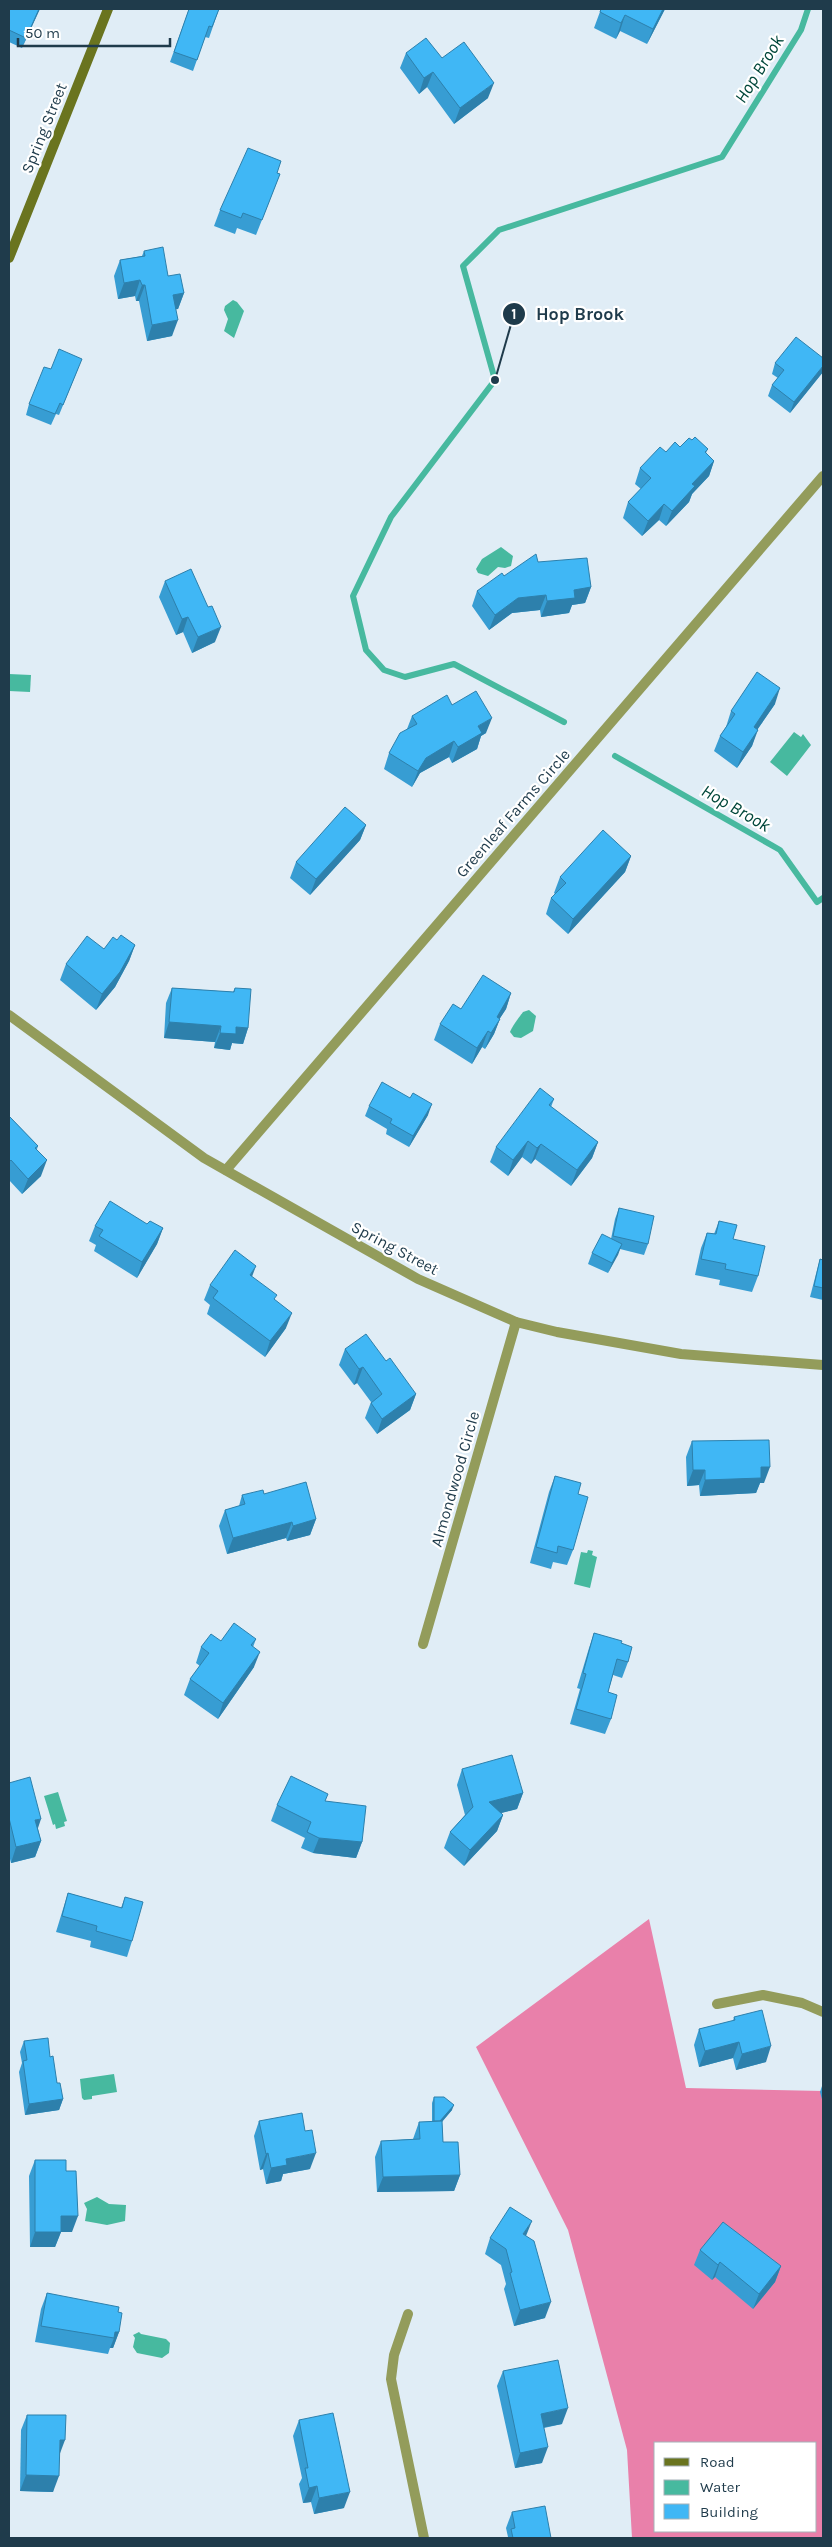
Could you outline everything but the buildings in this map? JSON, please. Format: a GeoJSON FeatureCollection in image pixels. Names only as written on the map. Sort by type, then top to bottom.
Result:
{"type":"FeatureCollection","features":[{"type":"Feature","properties":{"kind":"street","name":"Spring Street"},"geometry":{"type":"LineString","coordinates":[[9,258],[108,9]]}},
{"type":"Feature","properties":{"kind":"street","name":"Greenleaf Farms Circle"},"geometry":{"type":"LineString","coordinates":[[226,1170],[823,476]]}},
{"type":"Feature","properties":{"kind":"street","name":"Spring Street"},"geometry":{"type":"LineString","coordinates":[[9,1015],[204,1158],[418,1279],[516,1322],[557,1332],[680,1354],[823,1364]]}},
{"type":"Feature","properties":{"kind":"street","name":"Almondwood Circle"},"geometry":{"type":"LineString","coordinates":[[423,1644],[516,1322]]}},
{"type":"Feature","properties":{"kind":"street"},"geometry":{"type":"LineString","coordinates":[[717,2004],[763,1995],[802,2002],[823,2012]]}},
{"type":"Feature","properties":{"kind":"street"},"geometry":{"type":"LineString","coordinates":[[408,2314],[394,2355],[391,2379],[424,2538]]}},
{"type":"Feature","properties":{"kind":"shaded area"},"geometry":{"type":"Polygon","coordinates":[[[649,1919],[686,2088],[823,2091],[823,2538],[632,2538],[627,2450],[568,2230],[476,2047],[649,1919]]]}},
{"type":"Feature","properties":{"kind":"water"},"geometry":{"type":"Polygon","coordinates":[[[233,300],[244,311],[234,338],[224,331],[228,319],[224,310],[225,306],[233,300]]]}},
{"type":"Feature","properties":{"kind":"water"},"geometry":{"type":"Polygon","coordinates":[[[501,547],[513,556],[511,566],[505,568],[498,567],[488,576],[478,573],[476,569],[482,559],[501,547]]]}},
{"type":"Feature","properties":{"kind":"water"},"geometry":{"type":"Polygon","coordinates":[[[9,674],[31,675],[30,692],[9,691],[9,674]]]}},
{"type":"Feature","properties":{"kind":"water"},"geometry":{"type":"Polygon","coordinates":[[[794,732],[801,737],[803,734],[811,745],[787,776],[770,762],[794,732]]]}},
{"type":"Feature","properties":{"kind":"water"},"geometry":{"type":"Polygon","coordinates":[[[529,1010],[536,1016],[533,1031],[521,1038],[514,1037],[510,1032],[512,1028],[523,1012],[529,1010]]]}},
{"type":"Feature","properties":{"kind":"water"},"geometry":{"type":"Polygon","coordinates":[[[588,1550],[593,1551],[592,1555],[597,1557],[590,1588],[574,1584],[581,1552],[587,1553],[588,1550]]]}},
{"type":"Feature","properties":{"kind":"water"},"geometry":{"type":"Polygon","coordinates":[[[58,1792],[67,1821],[64,1822],[65,1826],[56,1829],[44,1796],[58,1792]]]}},
{"type":"Feature","properties":{"kind":"water"},"geometry":{"type":"Polygon","coordinates":[[[114,2074],[117,2092],[92,2096],[92,2099],[84,2100],[82,2098],[80,2079],[114,2074]]]}},
{"type":"Feature","properties":{"kind":"water"},"geometry":{"type":"Polygon","coordinates":[[[97,2197],[109,2204],[126,2205],[125,2221],[107,2225],[85,2221],[87,2209],[84,2203],[97,2197]]]}},
{"type":"Feature","properties":{"kind":"water"},"geometry":{"type":"Polygon","coordinates":[[[139,2332],[166,2339],[170,2343],[169,2353],[162,2358],[137,2353],[133,2347],[135,2338],[133,2335],[139,2332]]]}},
{"type":"Feature","properties":{"kind":"waterway","name":"Hop Brook"},"geometry":{"type":"LineString","coordinates":[[564,722],[454,664],[405,677],[384,670],[366,650],[353,596],[391,517],[495,380],[463,266],[499,230],[722,157],[801,30],[808,9]]}},
{"type":"Feature","properties":{"kind":"waterway","name":"Hop Brook"},"geometry":{"type":"LineString","coordinates":[[615,756],[780,850],[817,902],[823,898]]}},
{"type":"Feature","properties":{"kind":"place","name":"Hop Brook"},"geometry":{"type":"Point","coordinates":[495,380]}}]}
